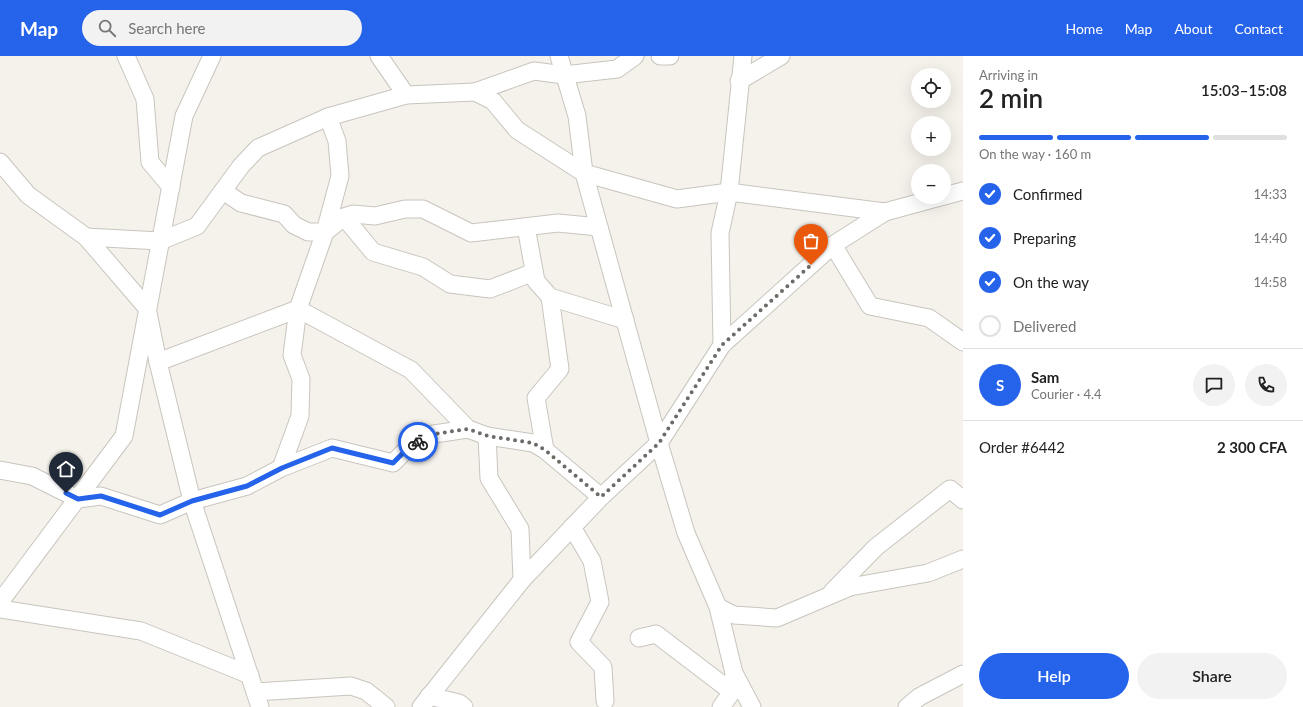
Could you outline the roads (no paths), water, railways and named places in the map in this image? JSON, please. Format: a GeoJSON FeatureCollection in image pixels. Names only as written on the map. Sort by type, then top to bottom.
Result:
{"type":"FeatureCollection","features":[{"type":"Feature","properties":{"kind":"street"},"geometry":{"type":"LineString","coordinates":[[126,56],[145,98],[150,162],[171,187]]}},
{"type":"Feature","properties":{"kind":"street"},"geometry":{"type":"LineString","coordinates":[[0,602],[124,436],[184,116],[212,56]]}},
{"type":"Feature","properties":{"kind":"street"},"geometry":{"type":"LineString","coordinates":[[379,56],[406,96]]}},
{"type":"Feature","properties":{"kind":"street"},"geometry":{"type":"LineString","coordinates":[[559,56],[577,116],[584,173],[659,443],[686,533],[718,607],[734,673],[752,707]]}},
{"type":"Feature","properties":{"kind":"street"},"geometry":{"type":"LineString","coordinates":[[86,237],[160,241],[197,226],[241,166],[258,148],[328,117],[406,96],[475,92],[534,71],[564,74],[617,69],[635,56]]}},
{"type":"Feature","properties":{"kind":"street"},"geometry":{"type":"LineString","coordinates":[[660,56],[670,56]]}},
{"type":"Feature","properties":{"kind":"street"},"geometry":{"type":"LineString","coordinates":[[722,345],[720,233],[729,192],[739,82],[743,56]]}},
{"type":"Feature","properties":{"kind":"street"},"geometry":{"type":"LineString","coordinates":[[739,82],[781,56]]}},
{"type":"Feature","properties":{"kind":"street"},"geometry":{"type":"LineString","coordinates":[[475,92],[493,101],[517,130],[584,173],[677,198],[729,192],[885,212]]}},
{"type":"Feature","properties":{"kind":"street"},"geometry":{"type":"LineString","coordinates":[[282,468],[300,416],[301,379],[292,355],[298,309],[325,232],[340,176],[337,141],[328,117]]}},
{"type":"Feature","properties":{"kind":"street"},"geometry":{"type":"LineString","coordinates":[[0,162],[28,195],[86,237],[148,308],[158,362],[192,501],[258,699],[351,686],[366,691],[386,707]]}},
{"type":"Feature","properties":{"kind":"street"},"geometry":{"type":"LineString","coordinates":[[223,191],[241,203],[284,214],[294,225],[308,232],[325,232],[344,217],[353,214],[375,216],[405,209],[423,209],[472,233],[558,223],[599,227]]}},
{"type":"Feature","properties":{"kind":"street"},"geometry":{"type":"LineString","coordinates":[[951,194],[963,191]]}},
{"type":"Feature","properties":{"kind":"street"},"geometry":{"type":"LineString","coordinates":[[425,702],[522,580],[601,497],[659,443],[722,345],[833,246],[885,212],[914,204]]}},
{"type":"Feature","properties":{"kind":"street"},"geometry":{"type":"LineString","coordinates":[[344,217],[373,252],[423,268],[450,284],[490,288],[534,272]]}},
{"type":"Feature","properties":{"kind":"street"},"geometry":{"type":"LineString","coordinates":[[526,227],[536,281],[550,297],[625,320]]}},
{"type":"Feature","properties":{"kind":"street"},"geometry":{"type":"LineString","coordinates":[[833,246],[870,306],[929,318],[963,342]]}},
{"type":"Feature","properties":{"kind":"street"},"geometry":{"type":"LineString","coordinates":[[545,450],[536,398],[560,369],[550,297]]}},
{"type":"Feature","properties":{"kind":"street"},"geometry":{"type":"LineString","coordinates":[[158,362],[298,309],[411,370],[468,429],[488,436],[533,443],[545,450],[601,497]]}},
{"type":"Feature","properties":{"kind":"street"},"geometry":{"type":"LineString","coordinates":[[0,470],[32,476],[78,499],[101,496],[160,515],[192,501],[247,486],[282,468],[332,448],[393,463],[411,445],[434,434],[468,429]]}},
{"type":"Feature","properties":{"kind":"street"},"geometry":{"type":"LineString","coordinates":[[488,436],[489,478],[520,529],[522,580]]}},
{"type":"Feature","properties":{"kind":"street"},"geometry":{"type":"LineString","coordinates":[[828,597],[876,547],[950,489],[963,500]]}},
{"type":"Feature","properties":{"kind":"street"},"geometry":{"type":"LineString","coordinates":[[572,527],[592,561],[600,602],[579,642],[603,667],[605,701]]}},
{"type":"Feature","properties":{"kind":"street"},"geometry":{"type":"LineString","coordinates":[[718,607],[734,615],[777,618],[850,588],[928,573],[963,559]]}},
{"type":"Feature","properties":{"kind":"street"},"geometry":{"type":"LineString","coordinates":[[0,609],[141,631],[250,675]]}},
{"type":"Feature","properties":{"kind":"street"},"geometry":{"type":"LineString","coordinates":[[639,638],[656,634],[732,692]]}},
{"type":"Feature","properties":{"kind":"street"},"geometry":{"type":"LineString","coordinates":[[721,707],[732,692],[734,673]]}},
{"type":"Feature","properties":{"kind":"street"},"geometry":{"type":"LineString","coordinates":[[907,707],[919,696],[963,674]]}},
{"type":"Feature","properties":{"kind":"street"},"geometry":{"type":"LineString","coordinates":[[425,702],[459,703],[464,707]]}}]}
